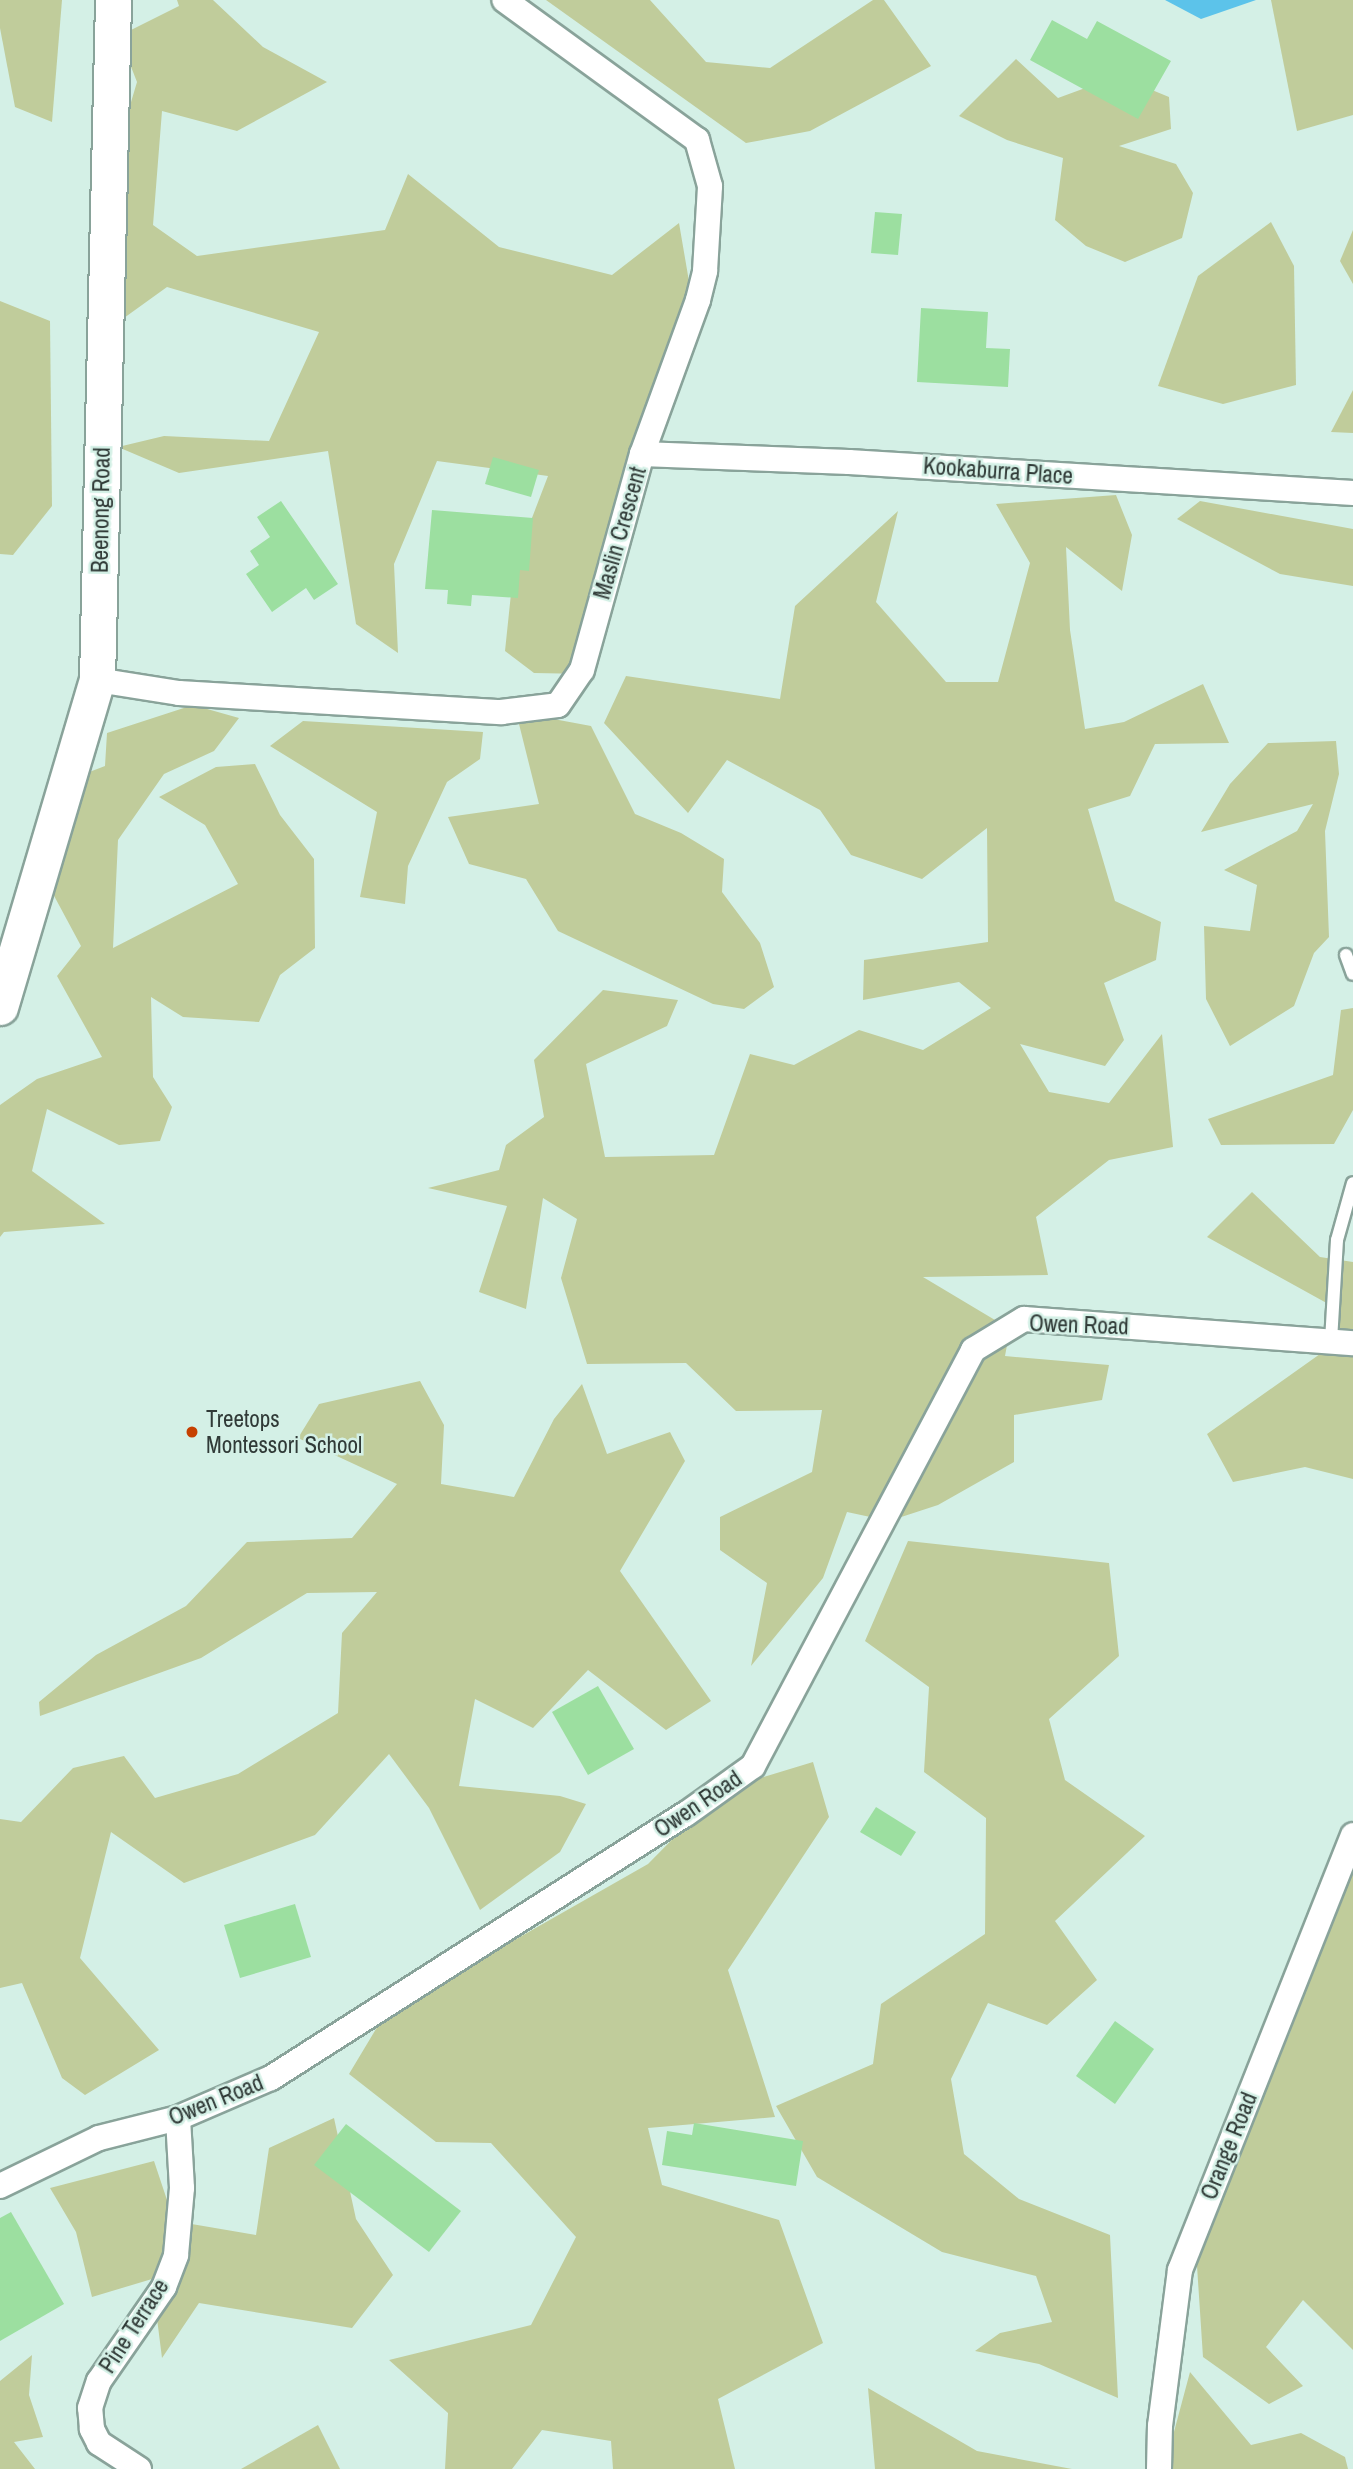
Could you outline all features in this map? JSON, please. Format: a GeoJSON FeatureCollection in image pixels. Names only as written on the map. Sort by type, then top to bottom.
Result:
{"type":"FeatureCollection","features":[{"type":"Feature","properties":{"kind":"street","name":"Beenong Road"},"geometry":{"type":"LineString","coordinates":[[0,1007],[97,680],[113,0]]}},
{"type":"Feature","properties":{"kind":"street","name":"Maslin Crescent"},"geometry":{"type":"LineString","coordinates":[[97,680],[179,693],[487,711],[558,705],[582,670],[642,454],[698,300],[705,271],[710,186],[697,140],[504,0]]}},
{"type":"Feature","properties":{"kind":"street","name":"Kookaburra Place"},"geometry":{"type":"LineString","coordinates":[[642,454],[849,462],[1353,493]]}},
{"type":"Feature","properties":{"kind":"street","name":"Owen Road"},"geometry":{"type":"LineString","coordinates":[[0,2186],[99,2138],[178,2118],[271,2078],[686,1814],[753,1766],[973,1350],[1024,1319],[1342,1342]]}},
{"type":"Feature","properties":{"kind":"street","name":"Orange Road"},"geometry":{"type":"LineString","coordinates":[[1159,2469],[1160,2426],[1180,2270],[1353,1835]]}},
{"type":"Feature","properties":{"kind":"street","name":"Pine Terrace"},"geometry":{"type":"LineString","coordinates":[[139,2469],[99,2443],[92,2429],[90,2409],[99,2381],[164,2287],[176,2255],[182,2188],[178,2118]]}},
{"type":"Feature","properties":{"kind":"lane"},"geometry":{"type":"LineString","coordinates":[[1346,955],[1353,974]]}},
{"type":"Feature","properties":{"kind":"lane"},"geometry":{"type":"LineString","coordinates":[[1342,1342],[1337,1240],[1353,1182]]}},
{"type":"Feature","properties":{"kind":"green space"},"geometry":{"type":"Polygon","coordinates":[[[0,0],[62,0],[52,122],[15,107],[0,28],[0,0]]]}},
{"type":"Feature","properties":{"kind":"green space"},"geometry":{"type":"Polygon","coordinates":[[[177,0],[213,0],[263,47],[327,82],[237,131],[162,111],[153,225],[197,256],[385,230],[408,174],[499,247],[612,275],[679,223],[697,328],[647,414],[587,674],[534,673],[505,651],[514,565],[548,476],[437,461],[394,564],[398,653],[356,624],[328,451],[179,473],[118,447],[164,436],[269,441],[319,332],[167,287],[117,323],[123,129],[137,82],[119,36],[179,6],[177,0]]]}},
{"type":"Feature","properties":{"kind":"green space"},"geometry":{"type":"Polygon","coordinates":[[[546,0],[650,0],[706,62],[770,68],[873,0],[884,0],[931,66],[810,131],[746,143],[546,0]]]}},
{"type":"Feature","properties":{"kind":"green space"},"geometry":{"type":"Polygon","coordinates":[[[1271,0],[1353,0],[1353,115],[1297,131],[1271,0]]]}},
{"type":"Feature","properties":{"kind":"green space"},"geometry":{"type":"Polygon","coordinates":[[[1016,59],[1058,98],[1118,76],[1169,97],[1171,129],[1119,146],[1176,164],[1193,193],[1182,238],[1125,262],[1086,246],[1055,220],[1063,158],[1007,140],[959,116],[1016,59]]]}},
{"type":"Feature","properties":{"kind":"green space"},"geometry":{"type":"Polygon","coordinates":[[[1271,222],[1294,266],[1296,385],[1223,404],[1158,386],[1198,276],[1271,222]]]}},
{"type":"Feature","properties":{"kind":"green space"},"geometry":{"type":"Polygon","coordinates":[[[1353,230],[1353,284],[1340,261],[1353,230]]]}},
{"type":"Feature","properties":{"kind":"green space"},"geometry":{"type":"Polygon","coordinates":[[[0,301],[50,321],[52,506],[13,555],[0,554],[0,301]]]}},
{"type":"Feature","properties":{"kind":"green space"},"geometry":{"type":"Polygon","coordinates":[[[1353,390],[1353,433],[1331,432],[1353,390]]]}},
{"type":"Feature","properties":{"kind":"green space"},"geometry":{"type":"Polygon","coordinates":[[[1116,495],[1132,535],[1122,591],[1066,547],[1070,630],[1085,729],[1124,722],[1203,684],[1229,743],[1155,744],[1130,796],[1088,809],[1115,901],[1161,922],[1156,960],[1104,983],[1124,1040],[1105,1066],[1020,1044],[1049,1092],[1109,1103],[1162,1034],[1173,1147],[1109,1160],[1036,1217],[1048,1275],[923,1277],[1010,1329],[1005,1356],[1109,1365],[1102,1400],[1014,1415],[1014,1462],[938,1505],[889,1521],[847,1512],[823,1578],[751,1666],[767,1583],[720,1550],[720,1517],[812,1472],[822,1410],[736,1411],[686,1363],[587,1364],[561,1278],[577,1219],[543,1198],[526,1309],[479,1292],[507,1206],[428,1188],[499,1170],[506,1145],[544,1117],[534,1060],[603,990],[678,1000],[667,1026],[586,1064],[605,1157],[714,1155],[750,1054],[794,1065],[859,1030],[923,1050],[991,1008],[959,982],[863,1000],[864,960],[988,942],[987,828],[922,879],[851,855],[820,810],[727,760],[688,813],[604,723],[626,676],[780,699],[795,606],[898,511],[876,602],[946,682],[998,682],[1030,563],[996,504],[1116,495]]]}},
{"type":"Feature","properties":{"kind":"green space"},"geometry":{"type":"Polygon","coordinates":[[[1200,501],[1353,529],[1353,586],[1280,574],[1177,519],[1200,501]]]}},
{"type":"Feature","properties":{"kind":"green space"},"geometry":{"type":"Polygon","coordinates":[[[193,705],[239,718],[214,751],[164,774],[118,840],[113,948],[238,884],[205,825],[159,797],[216,767],[255,764],[280,815],[314,859],[315,948],[280,975],[259,1022],[183,1017],[151,997],[153,1077],[172,1107],[160,1141],[119,1145],[47,1109],[32,1171],[105,1224],[4,1232],[0,1237],[0,1105],[37,1079],[102,1057],[57,976],[81,946],[45,879],[71,779],[105,766],[107,733],[193,705]]]}},
{"type":"Feature","properties":{"kind":"green space"},"geometry":{"type":"Polygon","coordinates":[[[516,712],[591,726],[635,814],[681,833],[724,859],[722,892],[760,943],[774,987],[744,1009],[713,1004],[558,931],[526,879],[469,864],[448,817],[539,804],[516,712]]]}},
{"type":"Feature","properties":{"kind":"green space"},"geometry":{"type":"Polygon","coordinates":[[[303,721],[483,732],[480,759],[447,782],[408,866],[405,904],[360,897],[377,812],[270,746],[303,721]]]}},
{"type":"Feature","properties":{"kind":"green space"},"geometry":{"type":"Polygon","coordinates":[[[1336,741],[1339,774],[1325,831],[1329,937],[1314,953],[1294,1006],[1230,1046],[1206,999],[1204,926],[1250,931],[1257,885],[1224,870],[1297,831],[1313,804],[1201,832],[1230,784],[1268,743],[1336,741]]]}},
{"type":"Feature","properties":{"kind":"green space"},"geometry":{"type":"Polygon","coordinates":[[[1353,1008],[1353,1110],[1334,1144],[1221,1145],[1208,1119],[1333,1075],[1341,1010],[1353,1008]]]}},
{"type":"Feature","properties":{"kind":"green space"},"geometry":{"type":"Polygon","coordinates":[[[1252,1192],[1320,1257],[1353,1262],[1353,1479],[1305,1467],[1233,1482],[1207,1434],[1320,1354],[1341,1311],[1207,1237],[1252,1192]]]}},
{"type":"Feature","properties":{"kind":"green space"},"geometry":{"type":"Polygon","coordinates":[[[420,1381],[444,1425],[441,1484],[514,1497],[554,1419],[582,1384],[607,1454],[670,1432],[685,1461],[620,1571],[711,1701],[666,1730],[588,1670],[533,1728],[475,1699],[459,1786],[560,1796],[586,1804],[560,1852],[480,1910],[429,1808],[389,1754],[315,1835],[184,1883],[111,1832],[80,1958],[159,2050],[85,2095],[62,2078],[22,1983],[0,1988],[0,1819],[21,1822],[73,1768],[124,1756],[155,1798],[238,1774],[338,1713],[342,1633],[377,1592],[307,1593],[201,1658],[40,1716],[39,1702],[96,1655],[186,1606],[247,1542],[352,1538],[397,1484],[298,1438],[319,1404],[420,1381]]]}},
{"type":"Feature","properties":{"kind":"green space"},"geometry":{"type":"Polygon","coordinates":[[[908,1541],[1109,1563],[1119,1656],[1049,1719],[1065,1780],[1145,1836],[1055,1921],[1097,1980],[1047,2025],[988,2003],[951,2079],[964,2154],[1019,2199],[1110,2235],[1118,2398],[1039,2364],[975,2351],[1000,2333],[1052,2322],[1036,2276],[942,2252],[817,2177],[776,2106],[873,2064],[881,2004],[985,1934],[986,1818],[924,1772],[929,1687],[865,1641],[908,1541]]]}},
{"type":"Feature","properties":{"kind":"green space"},"geometry":{"type":"Polygon","coordinates":[[[813,1762],[829,1817],[728,1970],[775,2117],[648,2128],[662,2185],[779,2220],[823,2343],[718,2399],[735,2469],[613,2469],[611,2441],[542,2430],[512,2469],[445,2469],[448,2413],[389,2360],[531,2325],[576,2237],[491,2143],[436,2142],[349,2074],[385,2014],[648,1864],[721,1790],[813,1762]]]}},
{"type":"Feature","properties":{"kind":"green space"},"geometry":{"type":"Polygon","coordinates":[[[1353,1824],[1353,2350],[1303,2300],[1266,2347],[1303,2386],[1269,2404],[1203,2357],[1197,2266],[1179,2262],[1290,2033],[1339,1843],[1353,1824]]]}},
{"type":"Feature","properties":{"kind":"green space"},"geometry":{"type":"Polygon","coordinates":[[[334,2118],[356,2219],[393,2275],[352,2328],[199,2303],[162,2358],[152,2279],[92,2297],[76,2232],[50,2188],[154,2161],[174,2221],[256,2235],[269,2148],[334,2118]]]}},
{"type":"Feature","properties":{"kind":"green space"},"geometry":{"type":"Polygon","coordinates":[[[32,2355],[29,2395],[43,2437],[14,2442],[35,2469],[0,2469],[0,2381],[32,2355]]]}},
{"type":"Feature","properties":{"kind":"green space"},"geometry":{"type":"Polygon","coordinates":[[[1190,2372],[1251,2445],[1301,2433],[1345,2457],[1348,2469],[1169,2469],[1167,2458],[1190,2372]]]}},
{"type":"Feature","properties":{"kind":"green space"},"geometry":{"type":"Polygon","coordinates":[[[868,2388],[977,2451],[1072,2469],[875,2469],[868,2388]]]}},
{"type":"Feature","properties":{"kind":"green space"},"geometry":{"type":"Polygon","coordinates":[[[318,2425],[340,2469],[241,2469],[318,2425]]]}},
{"type":"Feature","properties":{"kind":"water"},"geometry":{"type":"Polygon","coordinates":[[[1165,0],[1256,0],[1201,19],[1165,0]]]}},
{"type":"Feature","properties":{"kind":"building"},"geometry":{"type":"Polygon","coordinates":[[[1052,20],[1087,39],[1097,21],[1171,61],[1138,119],[1030,60],[1052,20]]]}},
{"type":"Feature","properties":{"kind":"building"},"geometry":{"type":"Polygon","coordinates":[[[875,212],[902,214],[898,255],[871,253],[875,212]]]}},
{"type":"Feature","properties":{"kind":"building"},"geometry":{"type":"Polygon","coordinates":[[[921,308],[988,312],[986,348],[1010,349],[1008,387],[917,382],[921,308]]]}},
{"type":"Feature","properties":{"kind":"building"},"geometry":{"type":"Polygon","coordinates":[[[493,457],[539,470],[531,497],[485,484],[493,457]]]}},
{"type":"Feature","properties":{"kind":"building"},"geometry":{"type":"Polygon","coordinates":[[[281,501],[338,584],[314,600],[306,588],[272,612],[246,574],[259,565],[250,551],[270,537],[257,517],[281,501]]]}},
{"type":"Feature","properties":{"kind":"building"},"geometry":{"type":"Polygon","coordinates":[[[432,510],[533,518],[529,571],[520,570],[518,598],[472,595],[471,606],[447,604],[448,590],[425,589],[432,510]]]}},
{"type":"Feature","properties":{"kind":"building"},"geometry":{"type":"Polygon","coordinates":[[[598,1686],[634,1749],[588,1775],[552,1712],[598,1686]]]}},
{"type":"Feature","properties":{"kind":"building"},"geometry":{"type":"Polygon","coordinates":[[[876,1807],[916,1832],[901,1856],[860,1832],[876,1807]]]}},
{"type":"Feature","properties":{"kind":"building"},"geometry":{"type":"Polygon","coordinates":[[[295,1904],[311,1957],[240,1978],[224,1925],[295,1904]]]}},
{"type":"Feature","properties":{"kind":"building"},"geometry":{"type":"Polygon","coordinates":[[[1115,2021],[1154,2049],[1115,2104],[1076,2076],[1115,2021]]]}},
{"type":"Feature","properties":{"kind":"building"},"geometry":{"type":"Polygon","coordinates":[[[694,2123],[803,2141],[796,2186],[662,2165],[667,2131],[692,2135],[694,2123]]]}},
{"type":"Feature","properties":{"kind":"building"},"geometry":{"type":"Polygon","coordinates":[[[346,2124],[461,2211],[429,2252],[314,2165],[346,2124]]]}},
{"type":"Feature","properties":{"kind":"building"},"geometry":{"type":"Polygon","coordinates":[[[11,2212],[64,2304],[0,2341],[0,2218],[11,2212]]]}},
{"type":"Feature","properties":{"kind":"place","name":"Treetops Montessori School"},"geometry":{"type":"Point","coordinates":[192,1432]}}]}
